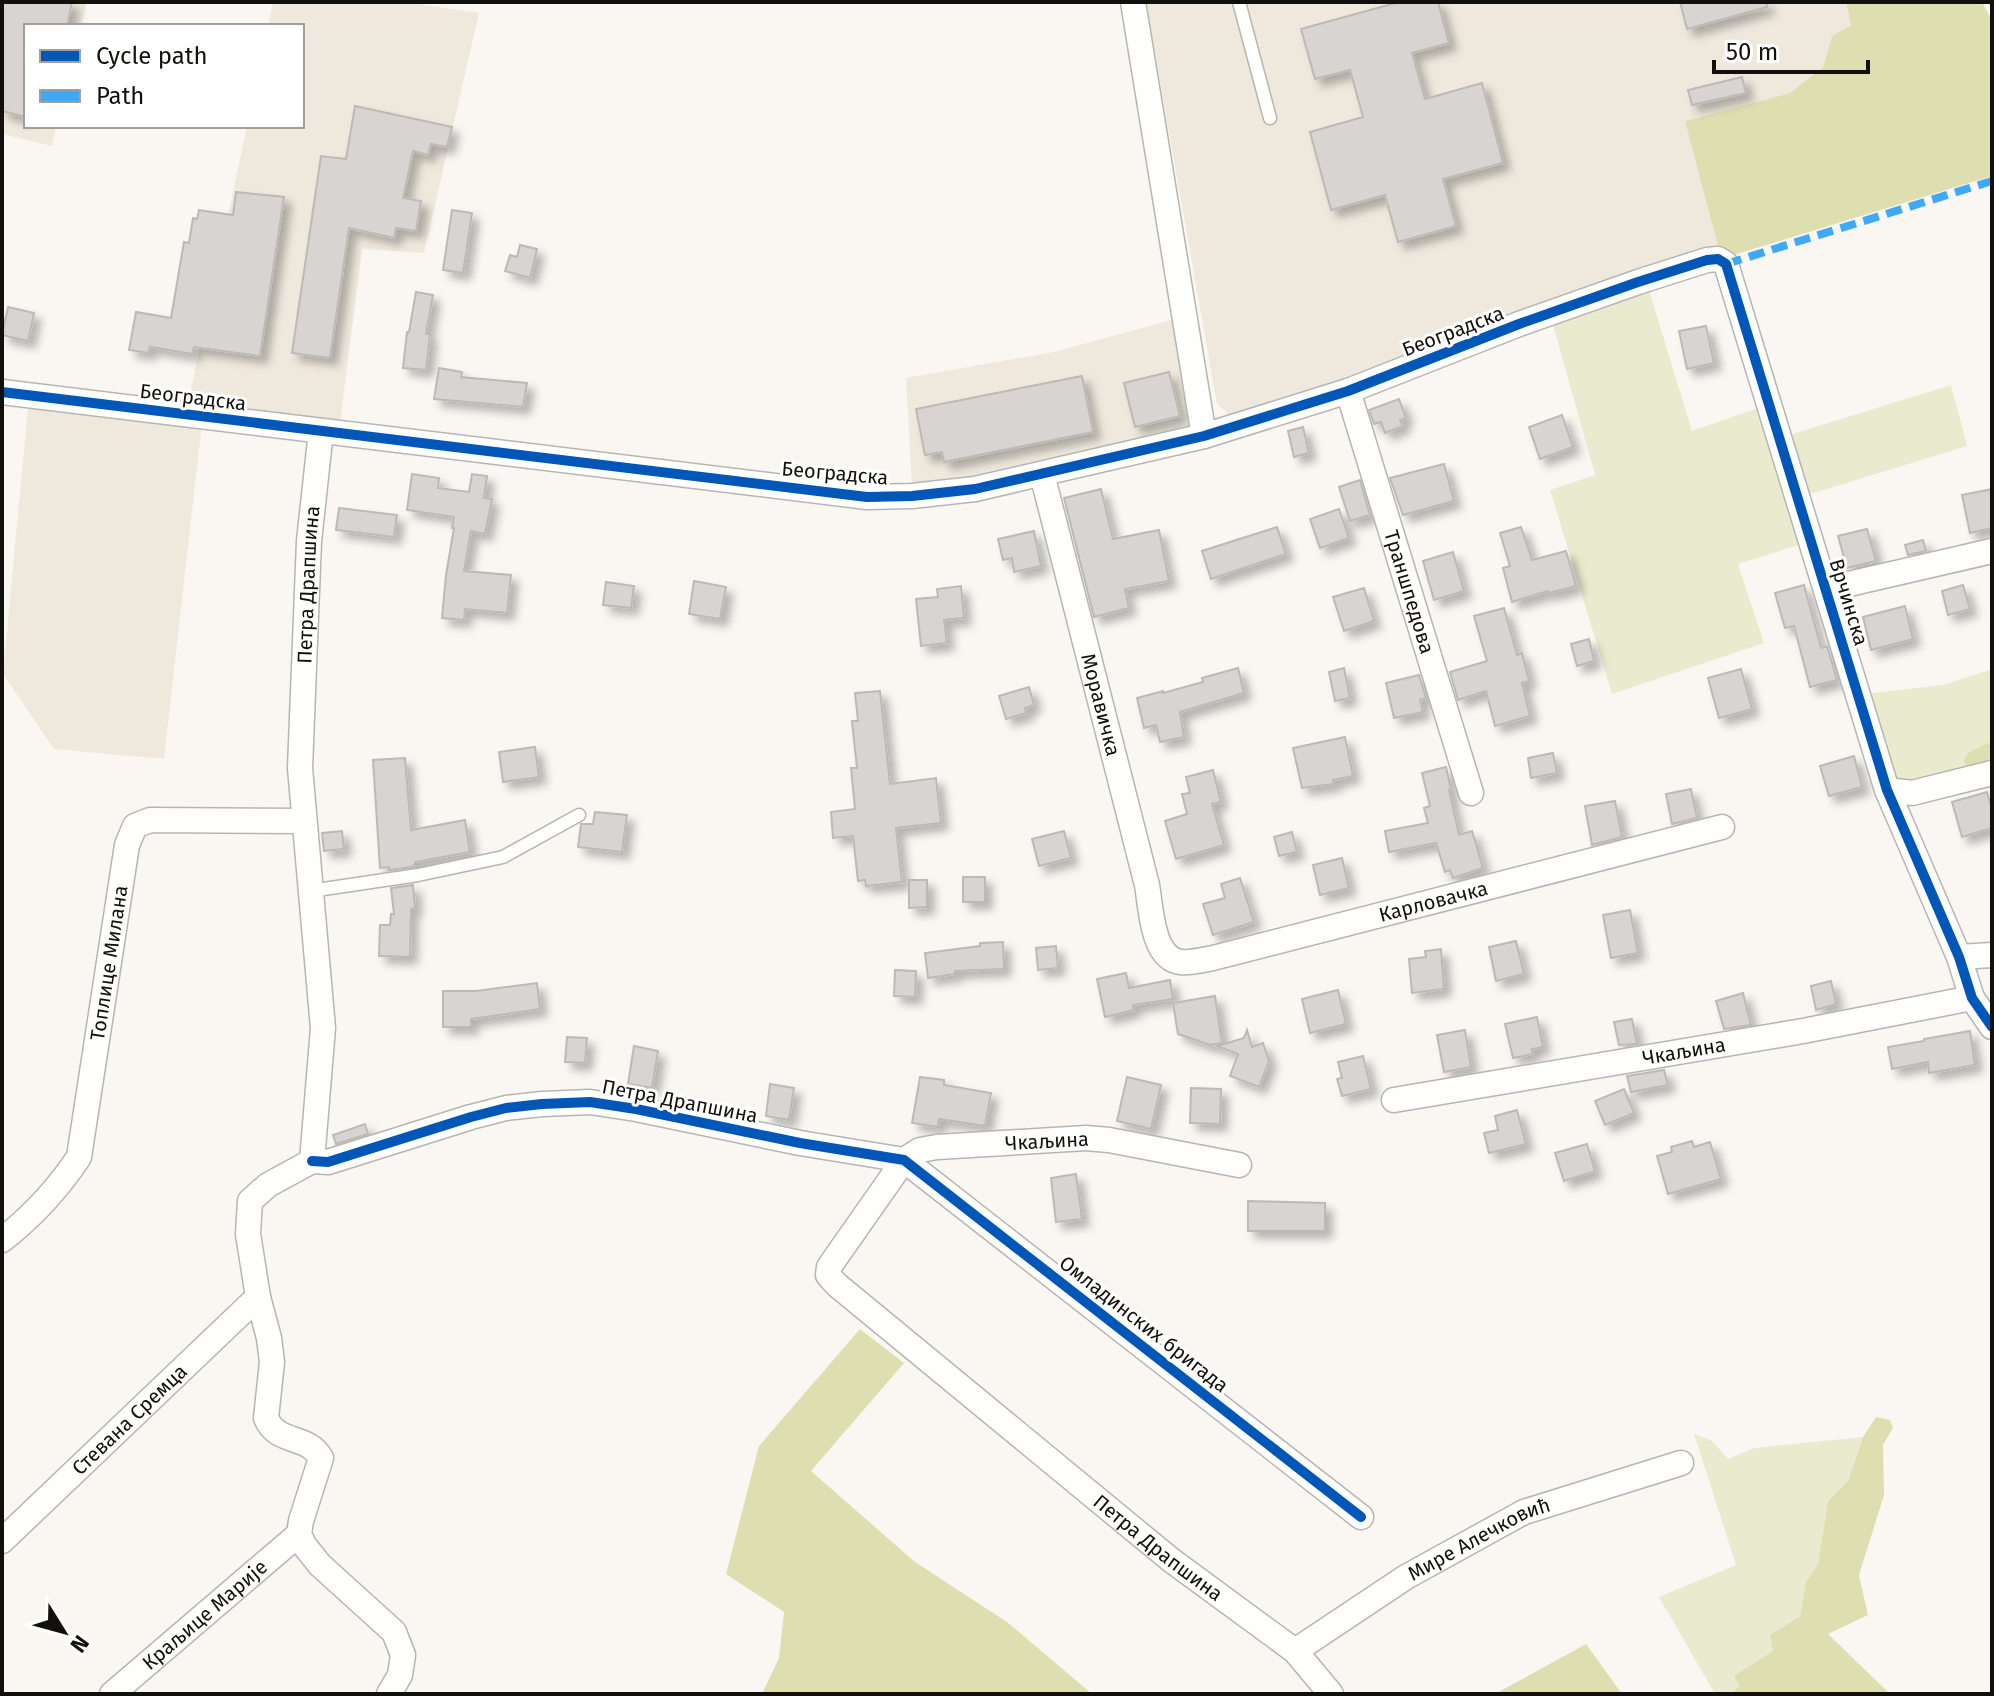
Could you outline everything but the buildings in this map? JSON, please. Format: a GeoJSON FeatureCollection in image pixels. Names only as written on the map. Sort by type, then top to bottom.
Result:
{"type":"FeatureCollection","features":[{"type":"Feature","properties":{"kind":"street"},"geometry":{"type":"LineString","coordinates":[[1133,2],[1204,436]]}},
{"type":"Feature","properties":{"kind":"street","name":"Врчинска"},"geometry":{"type":"LineString","coordinates":[[1638,282],[1707,260],[1718,259],[1726,264],[1887,790],[1959,957],[1972,998],[1992,1027]]}},
{"type":"Feature","properties":{"kind":"street","name":"Београдска"},"geometry":{"type":"LineString","coordinates":[[2,392],[867,497],[912,496],[975,489],[1204,436],[1348,391],[1519,324],[1638,282]]}},
{"type":"Feature","properties":{"kind":"street","name":"Траншпедова"},"geometry":{"type":"LineString","coordinates":[[1348,391],[1471,793]]}},
{"type":"Feature","properties":{"kind":"street","name":"Петра Драпшина"},"geometry":{"type":"LineString","coordinates":[[321,431],[309,541],[300,768],[323,1028],[312,1161],[328,1162],[506,1108],[590,1102],[904,1160],[829,1267],[828,1275],[1171,1560],[1295,1651],[1331,1694]]}},
{"type":"Feature","properties":{"kind":"street","name":"Моравичка"},"geometry":{"type":"LineString","coordinates":[[1042,474],[1147,885],[1156,936]]}},
{"type":"Feature","properties":{"kind":"street"},"geometry":{"type":"LineString","coordinates":[[1827,589],[1992,551]]}},
{"type":"Feature","properties":{"kind":"street"},"geometry":{"type":"LineString","coordinates":[[1887,790],[1912,793],[1992,773]]}},
{"type":"Feature","properties":{"kind":"street","name":"Топлице Милана"},"geometry":{"type":"LineString","coordinates":[[2,1240],[22,1225],[61,1184],[79,1157],[127,845],[135,826],[150,820],[304,821]]}},
{"type":"Feature","properties":{"kind":"street","name":"Карловачка"},"geometry":{"type":"LineString","coordinates":[[1156,936],[1159,945],[1171,959],[1179,962],[1205,960],[1722,827]]}},
{"type":"Feature","properties":{"kind":"street"},"geometry":{"type":"LineString","coordinates":[[1959,957],[1992,955]]}},
{"type":"Feature","properties":{"kind":"street","name":"Чкаљина"},"geometry":{"type":"LineString","coordinates":[[1394,1100],[1803,1031],[1972,998]]}},
{"type":"Feature","properties":{"kind":"street","name":"Чкаљина"},"geometry":{"type":"LineString","coordinates":[[904,1160],[920,1150],[937,1147],[1086,1138],[1239,1165]]}},
{"type":"Feature","properties":{"kind":"street","name":"Омладинских бригада"},"geometry":{"type":"LineString","coordinates":[[904,1160],[1361,1517]]}},
{"type":"Feature","properties":{"kind":"street"},"geometry":{"type":"LineString","coordinates":[[312,1161],[268,1185],[250,1201],[248,1234],[272,1362],[266,1418],[278,1434],[314,1448],[321,1458],[299,1534],[320,1565],[394,1632],[403,1655],[400,1675],[389,1694]]}},
{"type":"Feature","properties":{"kind":"street","name":"Стевана Сремца"},"geometry":{"type":"LineString","coordinates":[[2,1541],[258,1297]]}},
{"type":"Feature","properties":{"kind":"street","name":"Мире Алечковић"},"geometry":{"type":"LineString","coordinates":[[1295,1651],[1406,1577],[1524,1512],[1681,1463]]}},
{"type":"Feature","properties":{"kind":"street","name":"Краљице Марије"},"geometry":{"type":"LineString","coordinates":[[112,1694],[299,1534]]}},
{"type":"Feature","properties":{"kind":"lane"},"geometry":{"type":"LineString","coordinates":[[1239,2],[1270,118]]}},
{"type":"Feature","properties":{"kind":"lane"},"geometry":{"type":"LineString","coordinates":[[310,891],[418,875],[503,857],[579,815]]}},
{"type":"Feature","properties":{"kind":"shaded area"},"geometry":{"type":"Polygon","coordinates":[[[2,2],[87,2],[82,24],[24,24],[24,128],[56,128],[52,146],[2,134],[2,2]]]}},
{"type":"Feature","properties":{"kind":"shaded area"},"geometry":{"type":"Polygon","coordinates":[[[273,2],[405,2],[479,13],[424,253],[362,249],[340,423],[189,399],[247,128],[304,128],[304,24],[268,24],[273,2]]]}},
{"type":"Feature","properties":{"kind":"shaded area"},"geometry":{"type":"Polygon","coordinates":[[[1146,2],[1846,2],[1851,25],[1832,36],[1823,67],[1790,93],[1685,121],[1719,250],[1514,315],[1242,416],[1228,414],[1217,404],[1146,2]]]}},
{"type":"Feature","properties":{"kind":"shaded area"},"geometry":{"type":"Polygon","coordinates":[[[1179,318],[1194,422],[1189,431],[978,479],[912,485],[906,378],[1054,352],[1179,318]]]}},
{"type":"Feature","properties":{"kind":"shaded area"},"geometry":{"type":"Polygon","coordinates":[[[28,407],[202,423],[164,759],[54,749],[3,674],[28,407]]]}},
{"type":"Feature","properties":{"kind":"green space"},"geometry":{"type":"Polygon","coordinates":[[[1846,2],[1982,2],[1992,20],[1992,176],[1727,257],[1719,250],[1685,121],[1790,93],[1823,67],[1832,36],[1851,25],[1846,2]]]}},
{"type":"Feature","properties":{"kind":"green space"},"geometry":{"type":"Polygon","coordinates":[[[1648,287],[1692,431],[1758,408],[1802,544],[1738,564],[1764,643],[1612,694],[1550,490],[1595,475],[1553,325],[1648,287]]]}},
{"type":"Feature","properties":{"kind":"green space"},"geometry":{"type":"Polygon","coordinates":[[[1951,385],[1967,446],[1804,496],[1789,435],[1951,385]]]}},
{"type":"Feature","properties":{"kind":"green space"},"geometry":{"type":"Polygon","coordinates":[[[1992,669],[1992,741],[1969,752],[1967,770],[1891,785],[1865,694],[1943,685],[1992,669]]]}},
{"type":"Feature","properties":{"kind":"green space"},"geometry":{"type":"Polygon","coordinates":[[[1992,741],[1992,768],[1967,770],[1964,760],[1969,752],[1992,741]]]}},
{"type":"Feature","properties":{"kind":"green space"},"geometry":{"type":"Polygon","coordinates":[[[860,1329],[904,1363],[811,1471],[915,1562],[1007,1622],[1092,1694],[762,1694],[779,1658],[784,1612],[726,1574],[759,1446],[860,1329]]]}},
{"type":"Feature","properties":{"kind":"green space"},"geometry":{"type":"Polygon","coordinates":[[[1876,1417],[1890,1420],[1893,1428],[1883,1445],[1884,1495],[1859,1575],[1868,1615],[1828,1634],[1890,1694],[1731,1694],[1739,1686],[1734,1676],[1773,1651],[1770,1635],[1800,1616],[1806,1582],[1818,1564],[1828,1501],[1848,1481],[1863,1437],[1876,1417]]]}},
{"type":"Feature","properties":{"kind":"green space"},"geometry":{"type":"Polygon","coordinates":[[[1694,1434],[1712,1441],[1728,1459],[1754,1448],[1863,1437],[1848,1481],[1828,1501],[1818,1564],[1806,1582],[1800,1616],[1770,1635],[1774,1651],[1735,1676],[1739,1687],[1731,1694],[1715,1694],[1659,1597],[1736,1565],[1694,1434]]]}},
{"type":"Feature","properties":{"kind":"green space"},"geometry":{"type":"Polygon","coordinates":[[[1586,1644],[1622,1694],[1495,1694],[1586,1644]]]}},
{"type":"Feature","properties":{"kind":"marked path"},"geometry":{"type":"LineString","coordinates":[[1726,264],[1992,181]]}},
{"type":"Feature","properties":{"kind":"cycle path"},"geometry":{"type":"LineString","coordinates":[[2,392],[867,497],[912,496],[975,489],[1204,436],[1348,391],[1519,324],[1638,282],[1718,259],[1726,264],[1887,790],[1959,957],[1972,998],[1992,1027]]}},
{"type":"Feature","properties":{"kind":"cycle path"},"geometry":{"type":"LineString","coordinates":[[312,1161],[328,1162],[506,1108],[590,1102],[904,1160],[1361,1517]]}}]}
